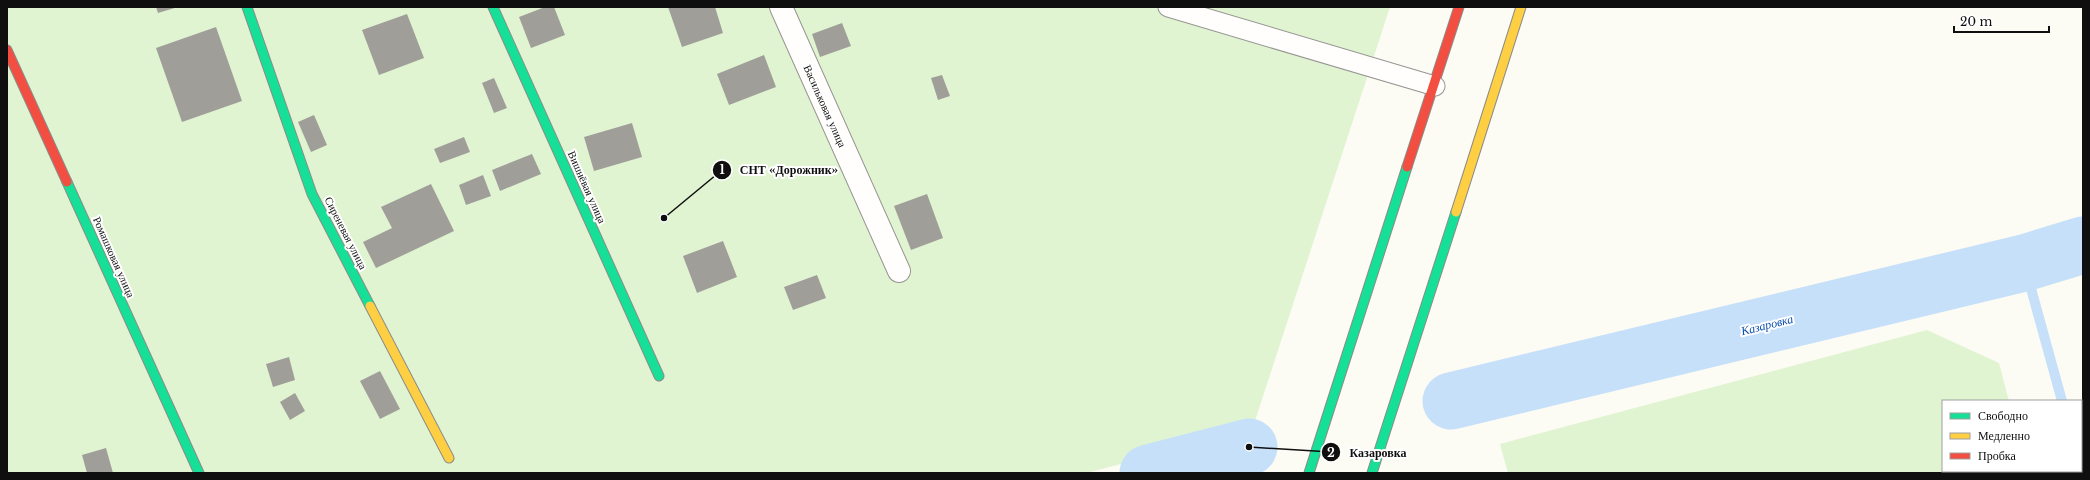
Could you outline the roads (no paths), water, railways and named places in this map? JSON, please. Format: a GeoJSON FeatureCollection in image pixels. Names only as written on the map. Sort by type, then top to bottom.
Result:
{"type":"FeatureCollection","features":[{"type":"Feature","properties":{"kind":"main road","name":"Сиреневая улица"},"geometry":{"type":"LineString","coordinates":[[247,7],[312,194],[449,458]]}},
{"type":"Feature","properties":{"kind":"main road","name":"Вишнёвая улица"},"geometry":{"type":"LineString","coordinates":[[493,7],[660,376]]}},
{"type":"Feature","properties":{"kind":"main road"},"geometry":{"type":"LineString","coordinates":[[1310,473],[1459,7]]}},
{"type":"Feature","properties":{"kind":"main road"},"geometry":{"type":"LineString","coordinates":[[1372,473],[1521,7]]}},
{"type":"Feature","properties":{"kind":"main road","name":"Ромашковая улица"},"geometry":{"type":"LineString","coordinates":[[7,50],[199,473]]}},
{"type":"Feature","properties":{"kind":"street","name":"Васильковая улица"},"geometry":{"type":"LineString","coordinates":[[781,7],[899,271]]}},
{"type":"Feature","properties":{"kind":"lane"},"geometry":{"type":"LineString","coordinates":[[1168,7],[1435,86]]}},
{"type":"Feature","properties":{"kind":"waterway","name":"Казаровка"},"geometry":{"type":"LineString","coordinates":[[1451,401],[2024,263],[2083,245]]}},
{"type":"Feature","properties":{"kind":"waterway"},"geometry":{"type":"LineString","coordinates":[[2024,263],[2062,400]]}},
{"type":"Feature","properties":{"kind":"waterway","name":"Казаровка"},"geometry":{"type":"LineString","coordinates":[[1148,473],[1249,447]]}},
{"type":"Feature","properties":{"kind":"place","name":"СНТ «Дорожник»"},"geometry":{"type":"Point","coordinates":[664,218]}},
{"type":"Feature","properties":{"kind":"place","name":"Казаровка"},"geometry":{"type":"Point","coordinates":[1249,447]}}]}
